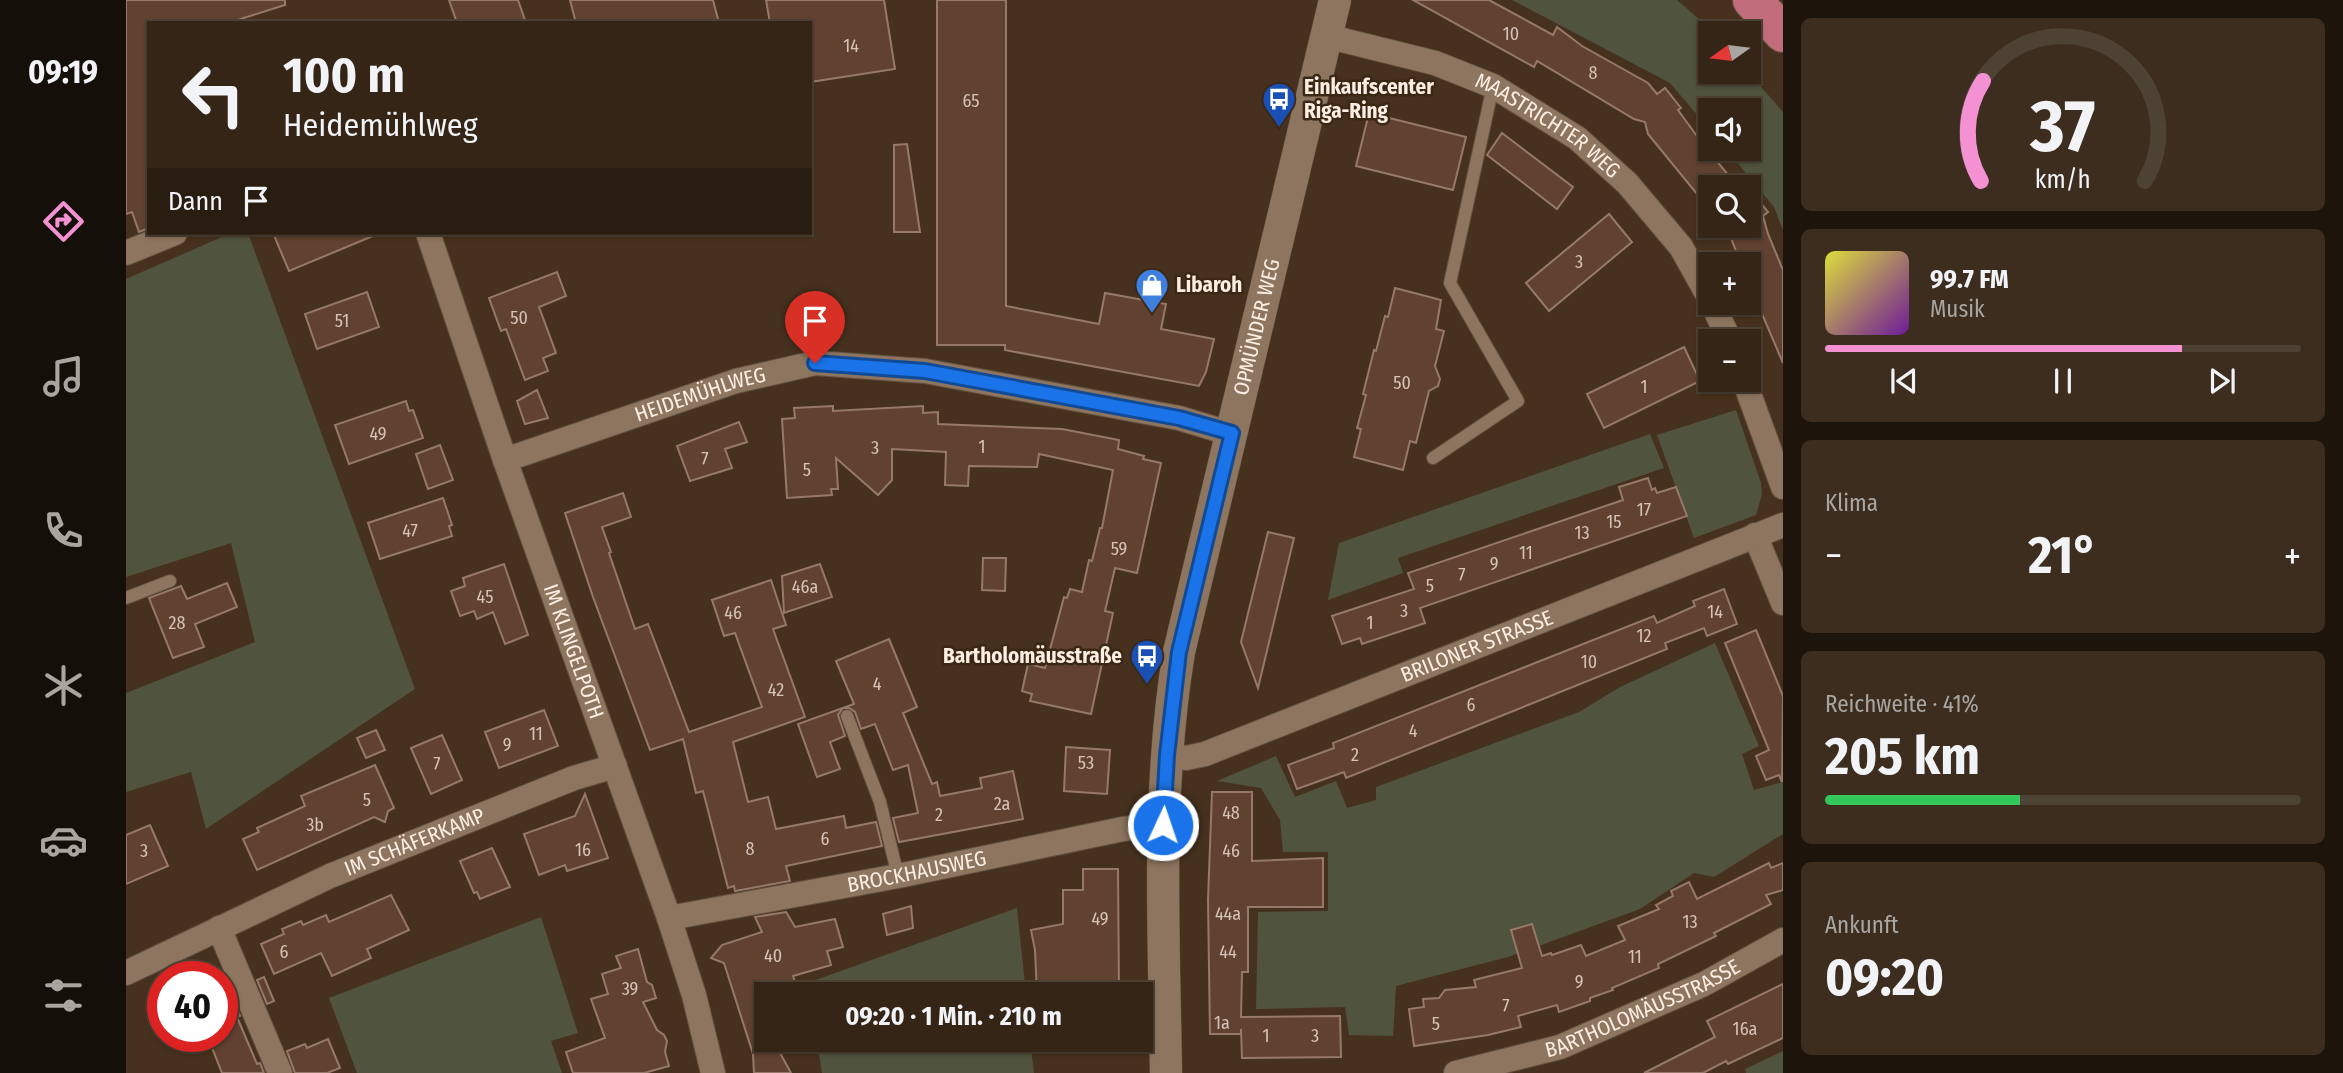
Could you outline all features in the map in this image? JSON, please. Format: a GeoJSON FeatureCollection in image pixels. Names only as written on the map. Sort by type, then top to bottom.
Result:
{"type":"FeatureCollection","features":[{"type":"Feature","properties":{"kind":"main road"},"geometry":{"type":"LineString","coordinates":[[1752,0],[1783,33]]}},
{"type":"Feature","properties":{"kind":"street","name":"OPMÜNDER WEG"},"geometry":{"type":"LineString","coordinates":[[1166,1073],[1163,825],[1167,755],[1179,652],[1335,0]]}},
{"type":"Feature","properties":{"kind":"street","name":"MAASTRICHTER WEG"},"geometry":{"type":"LineString","coordinates":[[1326,36],[1435,63],[1493,86],[1577,138],[1627,183],[1681,247],[1698,278]]}},
{"type":"Feature","properties":{"kind":"street"},"geometry":{"type":"LineString","coordinates":[[126,253],[170,235]]}},
{"type":"Feature","properties":{"kind":"street","name":"IM KLINGELPOTH"},"geometry":{"type":"LineString","coordinates":[[429,235],[505,460],[669,918],[694,995],[713,1073]]}},
{"type":"Feature","properties":{"kind":"street","name":"HEIDEMÜHLWEG"},"geometry":{"type":"LineString","coordinates":[[505,460],[736,381],[815,363],[925,371],[1179,418],[1232,433]]}},
{"type":"Feature","properties":{"kind":"street"},"geometry":{"type":"LineString","coordinates":[[1748,392],[1783,486]]}},
{"type":"Feature","properties":{"kind":"street","name":"BRILONER STRASSE"},"geometry":{"type":"LineString","coordinates":[[1167,755],[1186,758],[1205,754],[1783,525]]}},
{"type":"Feature","properties":{"kind":"street"},"geometry":{"type":"LineString","coordinates":[[1755,535],[1783,603]]}},
{"type":"Feature","properties":{"kind":"street","name":"IM SCHÄFERKAMP"},"geometry":{"type":"LineString","coordinates":[[126,973],[343,871],[574,778],[615,766]]}},
{"type":"Feature","properties":{"kind":"street","name":"BROCKHAUSWEG"},"geometry":{"type":"LineString","coordinates":[[669,918],[898,876],[1123,829],[1163,825]]}},
{"type":"Feature","properties":{"kind":"street"},"geometry":{"type":"LineString","coordinates":[[219,928],[280,1073]]}},
{"type":"Feature","properties":{"kind":"street","name":"BARTHOLOMÄUSSTRASSE"},"geometry":{"type":"LineString","coordinates":[[1456,1073],[1560,1047],[1704,984],[1783,940]]}},
{"type":"Feature","properties":{"kind":"lane"},"geometry":{"type":"LineString","coordinates":[[1433,458],[1518,401],[1450,283],[1493,86]]}},
{"type":"Feature","properties":{"kind":"lane"},"geometry":{"type":"LineString","coordinates":[[126,598],[170,581]]}},
{"type":"Feature","properties":{"kind":"lane"},"geometry":{"type":"LineString","coordinates":[[847,716],[880,802],[898,876]]}},
{"type":"Feature","properties":{"kind":"green space"},"geometry":{"type":"Polygon","coordinates":[[[1512,0],[1677,0],[1701,21],[1698,21],[1698,84],[1758,84],[1783,112],[1783,230],[1774,207],[1761,191],[1761,175],[1748,175],[1736,161],[1761,161],[1761,98],[1698,98],[1698,116],[1670,83],[1512,0]]]}},
{"type":"Feature","properties":{"kind":"green space"},"geometry":{"type":"Polygon","coordinates":[[[226,235],[249,235],[415,689],[206,829],[191,772],[126,792],[126,693],[255,642],[231,543],[126,577],[126,279],[226,235]]]}},
{"type":"Feature","properties":{"kind":"green space"},"geometry":{"type":"Polygon","coordinates":[[[1736,410],[1761,483],[1762,494],[1756,515],[1694,538],[1657,435],[1736,410]]]}},
{"type":"Feature","properties":{"kind":"green space"},"geometry":{"type":"Polygon","coordinates":[[[1650,434],[1664,468],[1398,558],[1403,573],[1328,600],[1339,543],[1650,434]]]}},
{"type":"Feature","properties":{"kind":"green space"},"geometry":{"type":"Polygon","coordinates":[[[1715,643],[1759,746],[1742,754],[1754,790],[1783,782],[1783,834],[1714,877],[1694,873],[1640,909],[1508,957],[1396,986],[1393,1036],[1349,1035],[1345,1007],[1256,1009],[1258,912],[1328,911],[1328,852],[1283,852],[1280,820],[1261,788],[1217,781],[1276,756],[1295,797],[1336,781],[1347,808],[1376,800],[1376,787],[1579,712],[1620,687],[1715,643]]]}},
{"type":"Feature","properties":{"kind":"green space"},"geometry":{"type":"Polygon","coordinates":[[[1017,908],[1025,982],[810,982],[1017,908]]]}},
{"type":"Feature","properties":{"kind":"green space"},"geometry":{"type":"Polygon","coordinates":[[[541,917],[578,1033],[551,1041],[562,1073],[357,1073],[329,998],[541,917]]]}},
{"type":"Feature","properties":{"kind":"green space"},"geometry":{"type":"Polygon","coordinates":[[[1783,1051],[1783,1073],[1746,1073],[1745,1069],[1783,1051]]]}},
{"type":"Feature","properties":{"kind":"green space"},"geometry":{"type":"Polygon","coordinates":[[[819,1052],[1031,1052],[1034,1073],[822,1073],[819,1052]]]}},
{"type":"Feature","properties":{"kind":"building"},"geometry":{"type":"Polygon","coordinates":[[[126,0],[285,0],[285,5],[234,21],[147,21],[147,229],[139,232],[132,212],[126,214],[126,0]]]}},
{"type":"Feature","properties":{"kind":"building"},"geometry":{"type":"Polygon","coordinates":[[[449,0],[518,0],[525,21],[456,21],[449,0]]]}},
{"type":"Feature","properties":{"kind":"building"},"geometry":{"type":"Polygon","coordinates":[[[570,0],[713,0],[718,21],[575,21],[570,0]]]}},
{"type":"Feature","properties":{"kind":"building"},"geometry":{"type":"Polygon","coordinates":[[[766,0],[884,0],[895,69],[812,82],[812,21],[770,21],[766,0]]]}},
{"type":"Feature","properties":{"kind":"building"},"geometry":{"type":"Polygon","coordinates":[[[937,0],[1006,0],[1006,306],[1099,324],[1105,293],[1166,304],[1161,329],[1214,339],[1206,372],[1199,386],[1005,350],[1005,345],[937,345],[937,0]]]}},
{"type":"Feature","properties":{"kind":"building"},"geometry":{"type":"Polygon","coordinates":[[[1413,0],[1489,0],[1553,35],[1557,27],[1582,46],[1648,83],[1657,94],[1665,88],[1681,108],[1678,110],[1698,138],[1698,161],[1717,161],[1728,175],[1698,175],[1698,195],[1648,134],[1645,122],[1634,119],[1537,61],[1534,67],[1413,0]]]}},
{"type":"Feature","properties":{"kind":"building"},"geometry":{"type":"Polygon","coordinates":[[[1369,113],[1466,137],[1453,190],[1356,166],[1369,113]]]}},
{"type":"Feature","properties":{"kind":"building"},"geometry":{"type":"Polygon","coordinates":[[[1502,133],[1573,187],[1557,209],[1487,155],[1502,133]]]}},
{"type":"Feature","properties":{"kind":"building"},"geometry":{"type":"Polygon","coordinates":[[[907,144],[920,232],[894,232],[894,145],[907,144]]]}},
{"type":"Feature","properties":{"kind":"building"},"geometry":{"type":"Polygon","coordinates":[[[1761,203],[1768,212],[1763,216],[1783,270],[1783,363],[1761,311],[1761,252],[1736,252],[1731,238],[1761,238],[1761,203]]]}},
{"type":"Feature","properties":{"kind":"building"},"geometry":{"type":"Polygon","coordinates":[[[1609,214],[1632,242],[1549,311],[1526,283],[1609,214]]]}},
{"type":"Feature","properties":{"kind":"building"},"geometry":{"type":"Polygon","coordinates":[[[274,235],[375,235],[289,271],[274,235]]]}},
{"type":"Feature","properties":{"kind":"building"},"geometry":{"type":"Polygon","coordinates":[[[557,272],[566,296],[539,307],[556,353],[543,358],[548,371],[525,380],[506,329],[501,331],[489,298],[557,272]]]}},
{"type":"Feature","properties":{"kind":"building"},"geometry":{"type":"Polygon","coordinates":[[[1395,288],[1441,300],[1436,329],[1444,331],[1435,366],[1440,379],[1438,386],[1429,391],[1416,443],[1410,441],[1403,470],[1354,457],[1361,429],[1357,428],[1366,395],[1363,394],[1374,350],[1376,351],[1385,316],[1388,317],[1395,288]]]}},
{"type":"Feature","properties":{"kind":"building"},"geometry":{"type":"Polygon","coordinates":[[[367,292],[379,327],[317,349],[305,314],[367,292]]]}},
{"type":"Feature","properties":{"kind":"building"},"geometry":{"type":"Polygon","coordinates":[[[1684,347],[1698,377],[1698,382],[1604,428],[1587,394],[1684,347]]]}},
{"type":"Feature","properties":{"kind":"building"},"geometry":{"type":"Polygon","coordinates":[[[537,390],[548,418],[525,424],[517,401],[537,390]]]}},
{"type":"Feature","properties":{"kind":"building"},"geometry":{"type":"Polygon","coordinates":[[[406,401],[409,411],[413,410],[423,438],[349,464],[335,425],[406,401]]]}},
{"type":"Feature","properties":{"kind":"building"},"geometry":{"type":"Polygon","coordinates":[[[833,406],[833,411],[923,406],[923,413],[938,412],[938,424],[1062,429],[1119,440],[1118,449],[1161,463],[1137,573],[1115,568],[1105,611],[1113,613],[1091,714],[1030,701],[1032,694],[1022,691],[1028,664],[1045,668],[1064,597],[1067,598],[1070,589],[1082,592],[1089,560],[1092,561],[1102,528],[1113,470],[1039,454],[1037,467],[969,466],[968,486],[945,485],[946,452],[892,449],[892,480],[878,495],[836,458],[838,489],[831,489],[832,495],[787,498],[782,419],[795,418],[794,408],[833,406]]]}},
{"type":"Feature","properties":{"kind":"building"},"geometry":{"type":"Polygon","coordinates":[[[739,422],[747,442],[725,449],[732,468],[690,481],[677,446],[739,422]]]}},
{"type":"Feature","properties":{"kind":"building"},"geometry":{"type":"Polygon","coordinates":[[[440,445],[453,480],[428,489],[416,454],[440,445]]]}},
{"type":"Feature","properties":{"kind":"building"},"geometry":{"type":"Polygon","coordinates":[[[1648,478],[1652,490],[1655,488],[1657,493],[1676,487],[1687,516],[1420,608],[1425,623],[1362,644],[1360,638],[1342,644],[1332,616],[1414,589],[1408,573],[1623,500],[1619,487],[1648,478]]]}},
{"type":"Feature","properties":{"kind":"building"},"geometry":{"type":"Polygon","coordinates":[[[623,493],[631,517],[602,527],[611,552],[609,553],[635,629],[648,624],[689,732],[762,707],[735,633],[724,636],[712,600],[771,580],[786,625],[773,629],[805,717],[733,742],[748,802],[768,797],[776,829],[844,816],[846,828],[876,822],[882,846],[786,866],[790,881],[735,891],[734,886],[728,888],[703,791],[696,793],[683,739],[650,750],[565,513],[623,493]]]}},
{"type":"Feature","properties":{"kind":"building"},"geometry":{"type":"Polygon","coordinates":[[[443,498],[452,525],[449,526],[452,536],[380,559],[368,523],[443,498]]]}},
{"type":"Feature","properties":{"kind":"building"},"geometry":{"type":"Polygon","coordinates":[[[1268,532],[1294,538],[1258,688],[1241,642],[1268,532]]]}},
{"type":"Feature","properties":{"kind":"building"},"geometry":{"type":"Polygon","coordinates":[[[983,558],[1006,558],[1005,591],[982,590],[983,558]]]}},
{"type":"Feature","properties":{"kind":"building"},"geometry":{"type":"Polygon","coordinates":[[[504,564],[528,635],[505,644],[493,612],[477,619],[474,611],[460,616],[451,591],[465,586],[463,578],[504,564]]]}},
{"type":"Feature","properties":{"kind":"building"},"geometry":{"type":"Polygon","coordinates":[[[820,564],[832,597],[784,613],[782,576],[820,564]]]}},
{"type":"Feature","properties":{"kind":"building"},"geometry":{"type":"Polygon","coordinates":[[[227,583],[237,607],[195,624],[204,647],[173,658],[149,598],[181,586],[187,599],[227,583]]]}},
{"type":"Feature","properties":{"kind":"building"},"geometry":{"type":"Polygon","coordinates":[[[1724,589],[1737,624],[1707,636],[1704,628],[1665,643],[1667,649],[1346,778],[1344,772],[1297,789],[1288,765],[1334,748],[1333,743],[1654,616],[1657,623],[1695,606],[1693,601],[1724,589]]]}},
{"type":"Feature","properties":{"kind":"building"},"geometry":{"type":"Polygon","coordinates":[[[1756,630],[1783,696],[1782,782],[1779,775],[1766,780],[1756,756],[1769,750],[1725,643],[1756,630]]]}},
{"type":"Feature","properties":{"kind":"building"},"geometry":{"type":"Polygon","coordinates":[[[889,639],[917,707],[903,713],[932,784],[937,782],[940,796],[982,788],[980,778],[1013,771],[1023,819],[899,842],[893,818],[918,813],[908,765],[893,770],[875,724],[861,729],[855,712],[849,708],[843,708],[838,715],[845,736],[830,742],[840,769],[817,777],[798,724],[854,704],[836,661],[889,639]]]}},
{"type":"Feature","properties":{"kind":"building"},"geometry":{"type":"Polygon","coordinates":[[[544,710],[558,746],[499,768],[485,732],[544,710]]]}},
{"type":"Feature","properties":{"kind":"building"},"geometry":{"type":"Polygon","coordinates":[[[376,730],[385,750],[366,758],[357,738],[376,730]]]}},
{"type":"Feature","properties":{"kind":"building"},"geometry":{"type":"Polygon","coordinates":[[[442,735],[462,780],[431,794],[411,748],[442,735]]]}},
{"type":"Feature","properties":{"kind":"building"},"geometry":{"type":"Polygon","coordinates":[[[1066,747],[1110,750],[1107,794],[1064,791],[1066,747]]]}},
{"type":"Feature","properties":{"kind":"building"},"geometry":{"type":"Polygon","coordinates":[[[375,765],[394,808],[388,811],[385,822],[374,817],[257,870],[243,839],[259,832],[257,828],[305,806],[301,796],[375,765]]]}},
{"type":"Feature","properties":{"kind":"building"},"geometry":{"type":"Polygon","coordinates":[[[1212,792],[1252,792],[1252,861],[1323,858],[1323,907],[1248,907],[1248,972],[1242,972],[1241,1017],[1340,1016],[1341,1057],[1242,1058],[1241,1029],[1241,1034],[1210,1034],[1208,900],[1212,792]]]}},
{"type":"Feature","properties":{"kind":"building"},"geometry":{"type":"Polygon","coordinates":[[[585,794],[608,858],[567,871],[565,865],[539,875],[524,834],[575,816],[585,794]]]}},
{"type":"Feature","properties":{"kind":"building"},"geometry":{"type":"Polygon","coordinates":[[[150,825],[168,866],[126,884],[126,835],[150,825]]]}},
{"type":"Feature","properties":{"kind":"building"},"geometry":{"type":"Polygon","coordinates":[[[492,848],[510,887],[480,899],[477,892],[474,893],[460,861],[492,848]]]}},
{"type":"Feature","properties":{"kind":"building"},"geometry":{"type":"Polygon","coordinates":[[[1769,863],[1771,868],[1783,863],[1783,890],[1766,895],[1771,904],[1714,933],[1716,936],[1658,964],[1659,968],[1590,998],[1590,1001],[1559,1012],[1557,1005],[1518,1016],[1521,1027],[1488,1035],[1414,1046],[1409,1009],[1424,1007],[1423,999],[1439,998],[1445,990],[1476,987],[1474,980],[1522,968],[1511,930],[1532,924],[1542,956],[1581,945],[1586,956],[1625,940],[1618,926],[1659,909],[1656,905],[1673,896],[1671,891],[1689,882],[1697,899],[1769,863]]]}},
{"type":"Feature","properties":{"kind":"building"},"geometry":{"type":"Polygon","coordinates":[[[1083,869],[1118,869],[1119,982],[1036,982],[1031,930],[1063,924],[1063,890],[1083,890],[1083,869]]]}},
{"type":"Feature","properties":{"kind":"building"},"geometry":{"type":"Polygon","coordinates":[[[391,895],[409,930],[367,949],[371,958],[332,976],[321,953],[274,974],[261,944],[284,934],[282,929],[301,921],[303,925],[326,915],[329,922],[391,895]]]}},
{"type":"Feature","properties":{"kind":"building"},"geometry":{"type":"Polygon","coordinates":[[[911,906],[913,928],[887,935],[883,914],[911,906]]]}},
{"type":"Feature","properties":{"kind":"building"},"geometry":{"type":"Polygon","coordinates":[[[786,912],[795,927],[835,919],[843,947],[827,951],[831,965],[793,976],[795,982],[754,982],[754,1052],[780,1052],[791,1073],[754,1073],[753,1054],[724,963],[711,958],[722,945],[762,932],[755,917],[786,912]]]}},
{"type":"Feature","properties":{"kind":"building"},"geometry":{"type":"Polygon","coordinates":[[[638,949],[647,982],[652,985],[656,998],[643,1002],[657,1030],[667,1041],[665,1052],[669,1066],[644,1073],[573,1073],[566,1052],[605,1038],[591,999],[608,994],[602,974],[621,968],[616,956],[638,949]]]}},
{"type":"Feature","properties":{"kind":"building"},"geometry":{"type":"Polygon","coordinates":[[[264,977],[274,1001],[267,1004],[257,980],[264,977]]]}},
{"type":"Feature","properties":{"kind":"building"},"geometry":{"type":"Polygon","coordinates":[[[1783,984],[1783,1038],[1703,1073],[1644,1073],[1715,1037],[1707,1021],[1783,984]]]}},
{"type":"Feature","properties":{"kind":"building"},"geometry":{"type":"Polygon","coordinates":[[[238,1019],[257,1064],[260,1063],[264,1073],[222,1073],[214,1052],[238,1052],[238,1019]]]}},
{"type":"Feature","properties":{"kind":"building"},"geometry":{"type":"Polygon","coordinates":[[[328,1039],[340,1068],[327,1073],[295,1073],[287,1051],[305,1044],[307,1048],[328,1039]]]}},
{"type":"Feature","properties":{"kind":"place","name":"Einkaufscenter Riga-Ring"},"geometry":{"type":"Point","coordinates":[1279,129]}},
{"type":"Feature","properties":{"kind":"place","name":"Libaroh"},"geometry":{"type":"Point","coordinates":[1152,315]}},
{"type":"Feature","properties":{"kind":"place","name":"Bartholomäusstraße"},"geometry":{"type":"Point","coordinates":[1147,686]}},
{"type":"Feature","properties":{"kind":"route"},"geometry":{"type":"LineString","coordinates":[[815,363],[925,371],[1179,418],[1232,433],[1179,652],[1167,755],[1163,825]]}}]}
